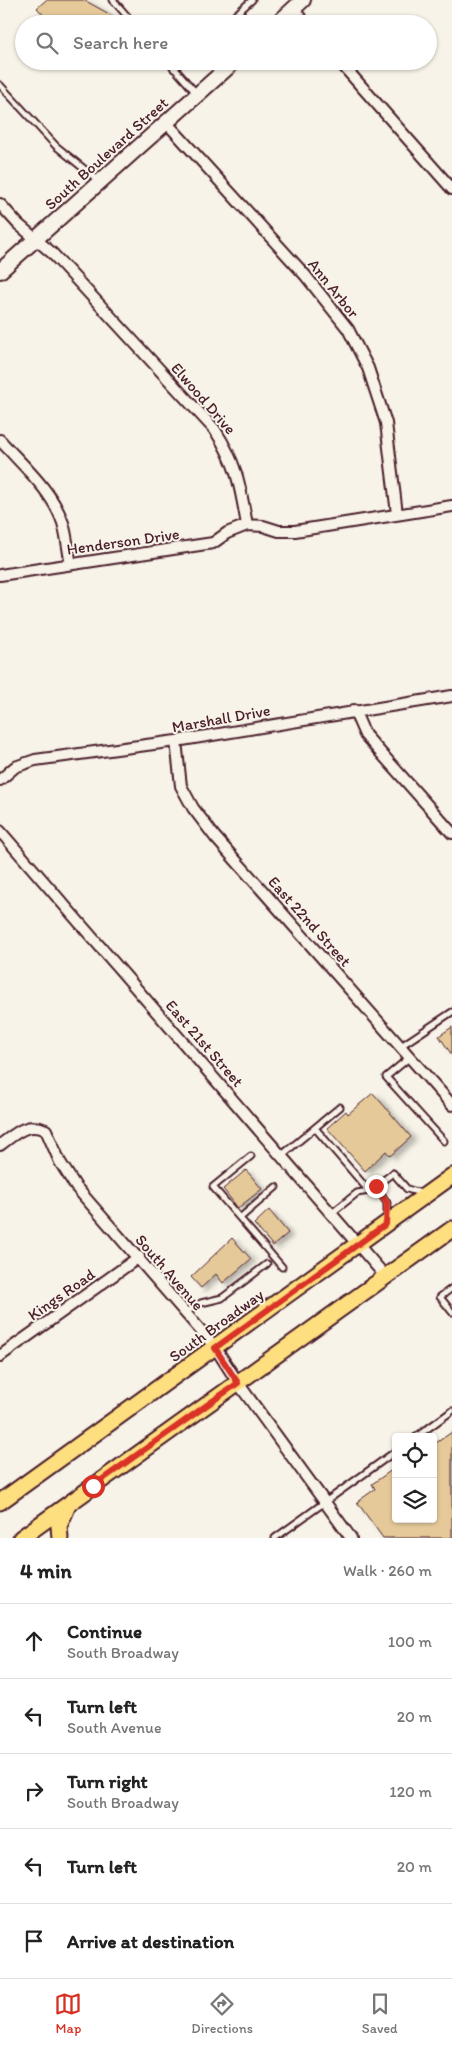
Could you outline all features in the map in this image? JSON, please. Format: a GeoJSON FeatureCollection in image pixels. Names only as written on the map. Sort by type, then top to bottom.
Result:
{"type":"FeatureCollection","features":[{"type":"Feature","properties":{"kind":"main road"},"geometry":{"type":"LineString","coordinates":[[287,15],[298,5]]}},
{"type":"Feature","properties":{"kind":"main road","name":"South Boulevard Street"},"geometry":{"type":"LineString","coordinates":[[0,271],[225,70]]}},
{"type":"Feature","properties":{"kind":"main road","name":"South Broadway"},"geometry":{"type":"LineString","coordinates":[[0,1502],[452,1176]]}},
{"type":"Feature","properties":{"kind":"main road"},"geometry":{"type":"LineString","coordinates":[[21,1538],[452,1229]]}},
{"type":"Feature","properties":{"kind":"main road"},"geometry":{"type":"LineString","coordinates":[[60,1538],[59,1526],[68,1505]]}},
{"type":"Feature","properties":{"kind":"street"},"geometry":{"type":"LineString","coordinates":[[347,70],[452,189]]}},
{"type":"Feature","properties":{"kind":"street","name":"Ann Arbor"},"geometry":{"type":"LineString","coordinates":[[166,122],[305,275],[348,329],[368,368],[386,423],[397,514]]}},
{"type":"Feature","properties":{"kind":"street","name":"Elwood Drive"},"geometry":{"type":"LineString","coordinates":[[0,204],[52,253],[215,430],[230,454],[240,483],[247,525]]}},
{"type":"Feature","properties":{"kind":"street"},"geometry":{"type":"LineString","coordinates":[[0,440],[35,479],[56,508],[63,523],[71,564]]}},
{"type":"Feature","properties":{"kind":"street"},"geometry":{"type":"LineString","coordinates":[[247,525],[263,526],[279,531],[295,531],[452,506]]}},
{"type":"Feature","properties":{"kind":"street","name":"Henderson Drive"},"geometry":{"type":"LineString","coordinates":[[0,575],[213,543],[227,533],[247,525]]}},
{"type":"Feature","properties":{"kind":"street","name":"Marshall Drive"},"geometry":{"type":"LineString","coordinates":[[0,780],[15,767],[35,760],[176,741],[354,710],[452,696]]}},
{"type":"Feature","properties":{"kind":"street"},"geometry":{"type":"LineString","coordinates":[[354,710],[365,736],[452,833]]}},
{"type":"Feature","properties":{"kind":"street","name":"East 22nd Street"},"geometry":{"type":"LineString","coordinates":[[176,741],[181,786],[192,808],[215,837],[411,1056],[452,1105]]}},
{"type":"Feature","properties":{"kind":"street","name":"East 21st Street"},"geometry":{"type":"LineString","coordinates":[[0,831],[359,1243],[386,1277]]}},
{"type":"Feature","properties":{"kind":"street","name":"South Avenue"},"geometry":{"type":"LineString","coordinates":[[0,1145],[23,1129],[37,1125],[46,1130],[60,1162],[76,1187],[139,1257],[215,1348],[238,1383],[351,1538]]}},
{"type":"Feature","properties":{"kind":"street","name":"Kings Road"},"geometry":{"type":"LineString","coordinates":[[0,1356],[139,1257]]}},
{"type":"Feature","properties":{"kind":"lane"},"geometry":{"type":"LineString","coordinates":[[113,0],[126,15]]}},
{"type":"Feature","properties":{"kind":"lane"},"geometry":{"type":"LineString","coordinates":[[235,15],[252,0]]}},
{"type":"Feature","properties":{"kind":"lane"},"geometry":{"type":"LineString","coordinates":[[176,70],[197,95]]}},
{"type":"Feature","properties":{"kind":"lane"},"geometry":{"type":"LineString","coordinates":[[0,85],[56,146],[100,182]]}},
{"type":"Feature","properties":{"kind":"lane"},"geometry":{"type":"LineString","coordinates":[[401,1046],[452,1012]]}},
{"type":"Feature","properties":{"kind":"lane"},"geometry":{"type":"LineString","coordinates":[[411,1056],[386,1077],[444,1142]]}},
{"type":"Feature","properties":{"kind":"lane"},"geometry":{"type":"LineString","coordinates":[[282,1155],[340,1107]]}},
{"type":"Feature","properties":{"kind":"lane"},"geometry":{"type":"LineString","coordinates":[[315,1128],[369,1191]]}},
{"type":"Feature","properties":{"kind":"lane"},"geometry":{"type":"LineString","coordinates":[[251,1156],[213,1187],[282,1267]]}},
{"type":"Feature","properties":{"kind":"lane"},"geometry":{"type":"LineString","coordinates":[[332,1213],[358,1193],[369,1191],[393,1173],[407,1189],[427,1194]]}},
{"type":"Feature","properties":{"kind":"lane"},"geometry":{"type":"LineString","coordinates":[[376,1186],[387,1203],[386,1224]]}},
{"type":"Feature","properties":{"kind":"lane"},"geometry":{"type":"LineString","coordinates":[[240,1218],[276,1187]]}},
{"type":"Feature","properties":{"kind":"lane"},"geometry":{"type":"LineString","coordinates":[[186,1312],[201,1303],[222,1298],[266,1264]]}},
{"type":"Feature","properties":{"kind":"lane"},"geometry":{"type":"LineString","coordinates":[[452,1288],[440,1296],[452,1312]]}},
{"type":"Feature","properties":{"kind":"lane"},"geometry":{"type":"LineString","coordinates":[[421,1433],[452,1410]]}},
{"type":"Feature","properties":{"kind":"lane"},"geometry":{"type":"LineString","coordinates":[[275,1538],[392,1454]]}},
{"type":"Feature","properties":{"kind":"building"},"geometry":{"type":"Polygon","coordinates":[[[46,0],[84,0],[111,15],[44,15],[37,8],[46,0]]]}},
{"type":"Feature","properties":{"kind":"building"},"geometry":{"type":"Polygon","coordinates":[[[452,1027],[452,1055],[439,1036],[452,1027]]]}},
{"type":"Feature","properties":{"kind":"building"},"geometry":{"type":"Polygon","coordinates":[[[373,1093],[411,1137],[390,1156],[386,1151],[365,1171],[327,1128],[346,1111],[348,1114],[373,1093]]]}},
{"type":"Feature","properties":{"kind":"building"},"geometry":{"type":"Polygon","coordinates":[[[246,1170],[262,1189],[238,1208],[223,1189],[246,1170]]]}},
{"type":"Feature","properties":{"kind":"building"},"geometry":{"type":"Polygon","coordinates":[[[269,1210],[288,1233],[273,1246],[254,1224],[269,1210]]]}},
{"type":"Feature","properties":{"kind":"building"},"geometry":{"type":"Polygon","coordinates":[[[232,1238],[251,1259],[223,1283],[216,1274],[201,1288],[191,1277],[232,1238]]]}},
{"type":"Feature","properties":{"kind":"building"},"geometry":{"type":"Polygon","coordinates":[[[452,1432],[452,1538],[383,1538],[357,1502],[375,1489],[372,1484],[392,1470],[392,1523],[437,1523],[437,1442],[452,1432]]]}},
{"type":"Feature","properties":{"kind":"route"},"geometry":{"type":"LineString","coordinates":[[93,1486],[238,1383],[215,1348],[386,1224],[387,1203],[376,1186]]}}]}
